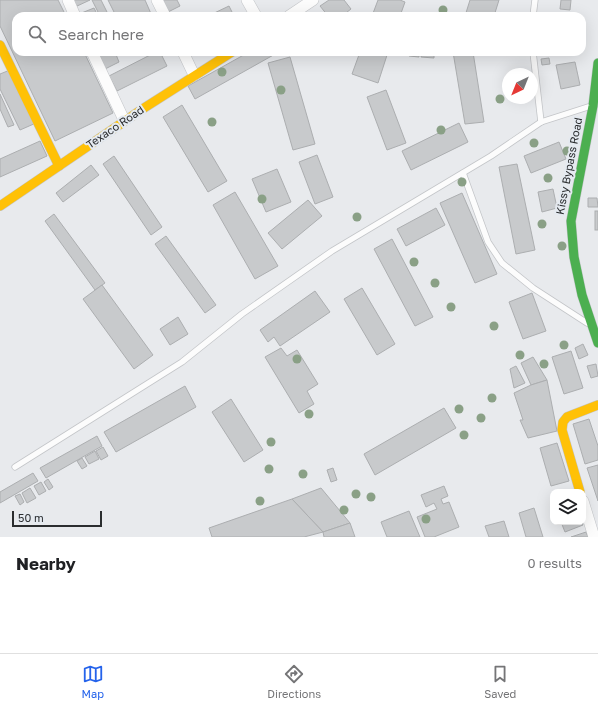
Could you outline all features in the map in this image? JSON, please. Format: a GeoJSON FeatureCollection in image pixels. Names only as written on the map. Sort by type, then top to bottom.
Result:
{"type":"FeatureCollection","features":[{"type":"Feature","properties":{"kind":"street"},"geometry":{"type":"LineString","coordinates":[[68,0],[73,12]]}},
{"type":"Feature","properties":{"kind":"street"},"geometry":{"type":"LineString","coordinates":[[157,0],[163,12]]}},
{"type":"Feature","properties":{"kind":"street"},"geometry":{"type":"LineString","coordinates":[[247,0],[254,12]]}},
{"type":"Feature","properties":{"kind":"street"},"geometry":{"type":"LineString","coordinates":[[295,12],[313,0]]}},
{"type":"Feature","properties":{"kind":"street"},"geometry":{"type":"LineString","coordinates":[[0,45],[16,75],[43,137],[59,166]]}},
{"type":"Feature","properties":{"kind":"street"},"geometry":{"type":"LineString","coordinates":[[94,56],[124,120]]}},
{"type":"Feature","properties":{"kind":"street"},"geometry":{"type":"LineString","coordinates":[[185,56],[194,75]]}},
{"type":"Feature","properties":{"kind":"street","name":"Texaco Road"},"geometry":{"type":"LineString","coordinates":[[0,206],[124,120],[225,56]]}},
{"type":"Feature","properties":{"kind":"street","name":"Kissy Bypass Road"},"geometry":{"type":"LineString","coordinates":[[598,63],[593,106],[571,221],[574,257],[582,295],[598,343]]}},
{"type":"Feature","properties":{"kind":"street"},"geometry":{"type":"LineString","coordinates":[[579,489],[562,430],[563,422],[567,417],[598,405]]}},
{"type":"Feature","properties":{"kind":"street"},"geometry":{"type":"LineString","coordinates":[[586,511],[594,537]]}},
{"type":"Feature","properties":{"kind":"lane"},"geometry":{"type":"LineString","coordinates":[[534,12],[535,0]]}},
{"type":"Feature","properties":{"kind":"lane"},"geometry":{"type":"LineString","coordinates":[[533,56],[541,122]]}},
{"type":"Feature","properties":{"kind":"lane"},"geometry":{"type":"LineString","coordinates":[[15,467],[182,362],[242,314],[332,250],[463,172],[541,122],[593,106]]}},
{"type":"Feature","properties":{"kind":"lane"},"geometry":{"type":"LineString","coordinates":[[463,172],[488,242],[502,263],[533,288],[592,326]]}},
{"type":"Feature","properties":{"kind":"building"},"geometry":{"type":"Polygon","coordinates":[[[0,0],[58,0],[64,12],[12,12],[12,51],[0,26],[0,0]]]}},
{"type":"Feature","properties":{"kind":"building"},"geometry":{"type":"Polygon","coordinates":[[[72,0],[90,0],[75,7],[72,0]]]}},
{"type":"Feature","properties":{"kind":"building"},"geometry":{"type":"Polygon","coordinates":[[[92,0],[101,0],[107,12],[98,12],[92,0]]]}},
{"type":"Feature","properties":{"kind":"building"},"geometry":{"type":"Polygon","coordinates":[[[108,0],[145,0],[150,12],[114,12],[108,0]]]}},
{"type":"Feature","properties":{"kind":"building"},"geometry":{"type":"Polygon","coordinates":[[[162,0],[177,0],[180,6],[168,12],[162,0]]]}},
{"type":"Feature","properties":{"kind":"building"},"geometry":{"type":"Polygon","coordinates":[[[329,0],[344,0],[351,9],[347,12],[325,12],[320,6],[329,0]]]}},
{"type":"Feature","properties":{"kind":"building"},"geometry":{"type":"Polygon","coordinates":[[[378,0],[400,0],[405,2],[401,12],[374,12],[378,0]]]}},
{"type":"Feature","properties":{"kind":"building"},"geometry":{"type":"Polygon","coordinates":[[[470,0],[499,0],[495,12],[466,12],[470,0]]]}},
{"type":"Feature","properties":{"kind":"building"},"geometry":{"type":"Polygon","coordinates":[[[561,0],[571,0],[570,10],[560,9],[561,0]]]}},
{"type":"Feature","properties":{"kind":"building"},"geometry":{"type":"Polygon","coordinates":[[[229,6],[232,12],[216,12],[229,6]]]}},
{"type":"Feature","properties":{"kind":"building"},"geometry":{"type":"Polygon","coordinates":[[[94,8],[96,12],[84,12],[94,8]]]}},
{"type":"Feature","properties":{"kind":"building"},"geometry":{"type":"Polygon","coordinates":[[[14,56],[86,56],[113,113],[55,141],[14,56]]]}},
{"type":"Feature","properties":{"kind":"building"},"geometry":{"type":"Polygon","coordinates":[[[99,56],[117,56],[119,62],[105,69],[99,56]]]}},
{"type":"Feature","properties":{"kind":"building"},"geometry":{"type":"Polygon","coordinates":[[[148,56],[162,56],[167,66],[117,91],[109,76],[148,56]]]}},
{"type":"Feature","properties":{"kind":"building"},"geometry":{"type":"Polygon","coordinates":[[[242,56],[272,56],[195,99],[188,86],[242,56]]]}},
{"type":"Feature","properties":{"kind":"building"},"geometry":{"type":"Polygon","coordinates":[[[359,56],[387,56],[378,83],[352,74],[359,56]]]}},
{"type":"Feature","properties":{"kind":"building"},"geometry":{"type":"Polygon","coordinates":[[[434,56],[434,58],[421,57],[434,56]]]}},
{"type":"Feature","properties":{"kind":"building"},"geometry":{"type":"Polygon","coordinates":[[[454,56],[474,56],[484,122],[465,124],[454,56]]]}},
{"type":"Feature","properties":{"kind":"building"},"geometry":{"type":"Polygon","coordinates":[[[290,57],[315,144],[293,150],[268,63],[290,57]]]}},
{"type":"Feature","properties":{"kind":"building"},"geometry":{"type":"Polygon","coordinates":[[[549,58],[550,64],[542,65],[541,59],[549,58]]]}},
{"type":"Feature","properties":{"kind":"building"},"geometry":{"type":"Polygon","coordinates":[[[575,62],[580,85],[561,89],[556,65],[575,62]]]}},
{"type":"Feature","properties":{"kind":"building"},"geometry":{"type":"Polygon","coordinates":[[[10,70],[36,123],[20,130],[0,89],[0,74],[10,70]]]}},
{"type":"Feature","properties":{"kind":"building"},"geometry":{"type":"Polygon","coordinates":[[[386,90],[406,143],[387,150],[367,97],[386,90]]]}},
{"type":"Feature","properties":{"kind":"building"},"geometry":{"type":"Polygon","coordinates":[[[0,94],[14,125],[8,127],[0,109],[0,94]]]}},
{"type":"Feature","properties":{"kind":"building"},"geometry":{"type":"Polygon","coordinates":[[[182,105],[227,181],[208,192],[163,117],[182,105]]]}},
{"type":"Feature","properties":{"kind":"building"},"geometry":{"type":"Polygon","coordinates":[[[459,123],[468,142],[411,170],[402,151],[459,123]]]}},
{"type":"Feature","properties":{"kind":"building"},"geometry":{"type":"Polygon","coordinates":[[[40,141],[47,156],[0,177],[0,159],[40,141]]]}},
{"type":"Feature","properties":{"kind":"building"},"geometry":{"type":"Polygon","coordinates":[[[559,142],[566,159],[531,173],[524,156],[559,142]]]}},
{"type":"Feature","properties":{"kind":"building"},"geometry":{"type":"Polygon","coordinates":[[[317,155],[333,197],[315,204],[299,162],[317,155]]]}},
{"type":"Feature","properties":{"kind":"building"},"geometry":{"type":"Polygon","coordinates":[[[114,156],[162,227],[151,235],[103,164],[114,156]]]}},
{"type":"Feature","properties":{"kind":"building"},"geometry":{"type":"Polygon","coordinates":[[[517,164],[535,250],[516,254],[499,167],[517,164]]]}},
{"type":"Feature","properties":{"kind":"building"},"geometry":{"type":"Polygon","coordinates":[[[91,165],[99,175],[63,202],[56,193],[91,165]]]}},
{"type":"Feature","properties":{"kind":"building"},"geometry":{"type":"Polygon","coordinates":[[[277,169],[291,202],[266,212],[252,179],[277,169]]]}},
{"type":"Feature","properties":{"kind":"building"},"geometry":{"type":"Polygon","coordinates":[[[553,189],[557,208],[542,212],[538,192],[553,189]]]}},
{"type":"Feature","properties":{"kind":"building"},"geometry":{"type":"Polygon","coordinates":[[[235,192],[278,266],[255,279],[213,205],[235,192]]]}},
{"type":"Feature","properties":{"kind":"building"},"geometry":{"type":"Polygon","coordinates":[[[462,193],[497,274],[475,283],[440,203],[462,193]]]}},
{"type":"Feature","properties":{"kind":"building"},"geometry":{"type":"Polygon","coordinates":[[[588,198],[597,198],[598,207],[588,207],[588,198]]]}},
{"type":"Feature","properties":{"kind":"building"},"geometry":{"type":"Polygon","coordinates":[[[308,200],[322,216],[282,249],[268,233],[308,200]]]}},
{"type":"Feature","properties":{"kind":"building"},"geometry":{"type":"Polygon","coordinates":[[[436,208],[445,225],[406,246],[397,229],[436,208]]]}},
{"type":"Feature","properties":{"kind":"building"},"geometry":{"type":"Polygon","coordinates":[[[595,211],[598,211],[598,230],[595,230],[595,211]]]}},
{"type":"Feature","properties":{"kind":"building"},"geometry":{"type":"Polygon","coordinates":[[[54,214],[105,283],[95,290],[45,221],[54,214]]]}},
{"type":"Feature","properties":{"kind":"building"},"geometry":{"type":"Polygon","coordinates":[[[166,236],[216,305],[205,313],[155,244],[166,236]]]}},
{"type":"Feature","properties":{"kind":"building"},"geometry":{"type":"Polygon","coordinates":[[[392,239],[433,317],[415,326],[374,249],[392,239]]]}},
{"type":"Feature","properties":{"kind":"building"},"geometry":{"type":"Polygon","coordinates":[[[102,285],[153,355],[134,369],[83,299],[102,285]]]}},
{"type":"Feature","properties":{"kind":"building"},"geometry":{"type":"Polygon","coordinates":[[[362,288],[395,344],[377,355],[344,299],[362,288]]]}},
{"type":"Feature","properties":{"kind":"building"},"geometry":{"type":"Polygon","coordinates":[[[315,291],[330,312],[280,346],[274,337],[268,342],[260,330],[315,291]]]}},
{"type":"Feature","properties":{"kind":"building"},"geometry":{"type":"Polygon","coordinates":[[[532,293],[546,331],[523,339],[509,302],[532,293]]]}},
{"type":"Feature","properties":{"kind":"building"},"geometry":{"type":"Polygon","coordinates":[[[178,317],[188,334],[170,345],[160,329],[178,317]]]}},
{"type":"Feature","properties":{"kind":"building"},"geometry":{"type":"Polygon","coordinates":[[[583,344],[588,355],[579,359],[575,348],[583,344]]]}},
{"type":"Feature","properties":{"kind":"building"},"geometry":{"type":"Polygon","coordinates":[[[281,348],[287,356],[297,350],[318,384],[307,391],[314,404],[299,413],[265,357],[281,348]]]}},
{"type":"Feature","properties":{"kind":"building"},"geometry":{"type":"Polygon","coordinates":[[[571,351],[583,388],[564,394],[552,357],[571,351]]]}},
{"type":"Feature","properties":{"kind":"building"},"geometry":{"type":"Polygon","coordinates":[[[533,357],[547,380],[531,385],[521,363],[533,357]]]}},
{"type":"Feature","properties":{"kind":"building"},"geometry":{"type":"Polygon","coordinates":[[[596,364],[598,376],[591,378],[587,366],[596,364]]]}},
{"type":"Feature","properties":{"kind":"building"},"geometry":{"type":"Polygon","coordinates":[[[516,366],[525,383],[514,388],[510,369],[516,366]]]}},
{"type":"Feature","properties":{"kind":"building"},"geometry":{"type":"Polygon","coordinates":[[[547,380],[557,431],[528,438],[520,420],[523,420],[514,393],[531,385],[547,380]]]}},
{"type":"Feature","properties":{"kind":"building"},"geometry":{"type":"Polygon","coordinates":[[[185,386],[196,407],[116,452],[104,432],[185,386]]]}},
{"type":"Feature","properties":{"kind":"building"},"geometry":{"type":"Polygon","coordinates":[[[231,399],[263,450],[244,462],[212,412],[231,399]]]}},
{"type":"Feature","properties":{"kind":"building"},"geometry":{"type":"Polygon","coordinates":[[[444,408],[456,428],[375,475],[364,454],[444,408]]]}},
{"type":"Feature","properties":{"kind":"building"},"geometry":{"type":"Polygon","coordinates":[[[589,419],[598,446],[598,460],[585,464],[573,424],[589,419]]]}},
{"type":"Feature","properties":{"kind":"building"},"geometry":{"type":"Polygon","coordinates":[[[97,436],[102,446],[46,478],[40,468],[97,436]]]}},
{"type":"Feature","properties":{"kind":"building"},"geometry":{"type":"Polygon","coordinates":[[[557,443],[569,481],[551,486],[540,448],[557,443]]]}},
{"type":"Feature","properties":{"kind":"building"},"geometry":{"type":"Polygon","coordinates":[[[103,447],[108,456],[101,460],[96,451],[103,447]]]}},
{"type":"Feature","properties":{"kind":"building"},"geometry":{"type":"Polygon","coordinates":[[[95,451],[99,459],[89,464],[85,457],[95,451]]]}},
{"type":"Feature","properties":{"kind":"building"},"geometry":{"type":"Polygon","coordinates":[[[82,458],[87,466],[82,469],[77,461],[82,458]]]}},
{"type":"Feature","properties":{"kind":"building"},"geometry":{"type":"Polygon","coordinates":[[[598,465],[598,501],[587,468],[598,465]]]}},
{"type":"Feature","properties":{"kind":"building"},"geometry":{"type":"Polygon","coordinates":[[[333,468],[337,480],[331,482],[327,470],[333,468]]]}},
{"type":"Feature","properties":{"kind":"building"},"geometry":{"type":"Polygon","coordinates":[[[33,473],[38,481],[0,503],[0,492],[33,473]]]}},
{"type":"Feature","properties":{"kind":"building"},"geometry":{"type":"Polygon","coordinates":[[[48,479],[53,487],[49,490],[44,482],[48,479]]]}},
{"type":"Feature","properties":{"kind":"building"},"geometry":{"type":"Polygon","coordinates":[[[41,482],[46,491],[39,495],[34,486],[41,482]]]}},
{"type":"Feature","properties":{"kind":"building"},"geometry":{"type":"Polygon","coordinates":[[[444,486],[448,496],[441,499],[443,504],[449,502],[459,527],[434,537],[425,537],[417,517],[437,509],[434,503],[426,507],[421,495],[444,486]]]}},
{"type":"Feature","properties":{"kind":"building"},"geometry":{"type":"Polygon","coordinates":[[[30,488],[36,498],[27,503],[22,493],[30,488]]]}},
{"type":"Feature","properties":{"kind":"building"},"geometry":{"type":"Polygon","coordinates":[[[321,488],[350,523],[323,532],[292,499],[321,488]]]}},
{"type":"Feature","properties":{"kind":"building"},"geometry":{"type":"Polygon","coordinates":[[[20,494],[24,502],[20,505],[15,496],[20,494]]]}},
{"type":"Feature","properties":{"kind":"building"},"geometry":{"type":"Polygon","coordinates":[[[292,499],[323,532],[304,537],[212,537],[209,528],[292,499]]]}},
{"type":"Feature","properties":{"kind":"building"},"geometry":{"type":"Polygon","coordinates":[[[534,508],[543,537],[526,537],[519,513],[534,508]]]}},
{"type":"Feature","properties":{"kind":"building"},"geometry":{"type":"Polygon","coordinates":[[[409,511],[420,537],[387,537],[381,522],[409,511]]]}},
{"type":"Feature","properties":{"kind":"building"},"geometry":{"type":"Polygon","coordinates":[[[504,521],[509,537],[489,537],[485,526],[504,521]]]}},
{"type":"Feature","properties":{"kind":"building"},"geometry":{"type":"Polygon","coordinates":[[[350,523],[355,537],[324,537],[323,532],[350,523]]]}},
{"type":"Feature","properties":{"kind":"building"},"geometry":{"type":"Polygon","coordinates":[[[562,525],[583,525],[565,532],[562,525]]]}},
{"type":"Feature","properties":{"kind":"building"},"geometry":{"type":"Polygon","coordinates":[[[586,532],[588,537],[571,537],[586,532]]]}},
{"type":"Feature","properties":{"kind":"traffic: fast"},"geometry":{"type":"LineString","coordinates":[[598,63],[593,106],[571,221],[574,257],[582,295],[598,343]]}},
{"type":"Feature","properties":{"kind":"traffic: slow"},"geometry":{"type":"LineString","coordinates":[[0,45],[59,166]]}},
{"type":"Feature","properties":{"kind":"traffic: slow"},"geometry":{"type":"LineString","coordinates":[[0,206],[144,108],[226,56]]}},
{"type":"Feature","properties":{"kind":"traffic: slow"},"geometry":{"type":"LineString","coordinates":[[579,489],[562,430],[563,422],[567,417],[598,405]]}}]}
